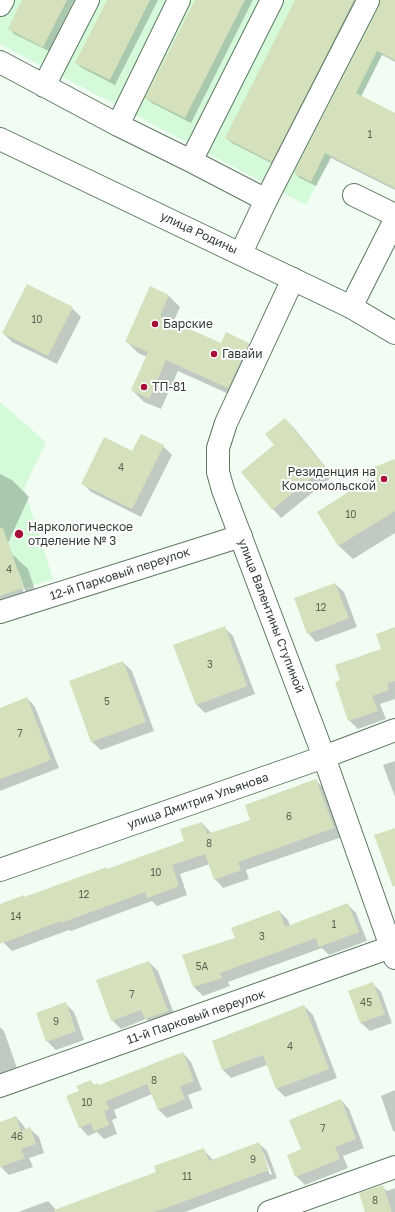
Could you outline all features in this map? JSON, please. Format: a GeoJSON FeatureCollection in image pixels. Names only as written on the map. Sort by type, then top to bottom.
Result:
{"type":"FeatureCollection","features":[{"type":"Feature","properties":{"kind":"street"},"geometry":{"type":"LineString","coordinates":[[0,5],[3,0]]}},
{"type":"Feature","properties":{"kind":"street"},"geometry":{"type":"LineString","coordinates":[[44,86],[88,0]]}},
{"type":"Feature","properties":{"kind":"street"},"geometry":{"type":"LineString","coordinates":[[118,126],[180,0]]}},
{"type":"Feature","properties":{"kind":"street"},"geometry":{"type":"LineString","coordinates":[[191,161],[272,0]]}},
{"type":"Feature","properties":{"kind":"street"},"geometry":{"type":"LineString","coordinates":[[241,253],[266,200],[368,1]]}},
{"type":"Feature","properties":{"kind":"street"},"geometry":{"type":"LineString","coordinates":[[0,62],[118,126],[191,161],[266,200]]}},
{"type":"Feature","properties":{"kind":"street","name":"улица Родины"},"geometry":{"type":"LineString","coordinates":[[0,139],[294,278],[351,307],[395,333]]}},
{"type":"Feature","properties":{"kind":"street"},"geometry":{"type":"LineString","coordinates":[[354,195],[395,215]]}},
{"type":"Feature","properties":{"kind":"street"},"geometry":{"type":"LineString","coordinates":[[351,307],[395,220]]}},
{"type":"Feature","properties":{"kind":"street","name":"улица Валентины Ступиной"},"geometry":{"type":"LineString","coordinates":[[294,278],[226,422],[218,448],[218,472],[223,490],[324,757],[393,953]]}},
{"type":"Feature","properties":{"kind":"street","name":"12-й Парковый переулок"},"geometry":{"type":"LineString","coordinates":[[0,612],[241,536]]}},
{"type":"Feature","properties":{"kind":"street","name":"улица Дмитрия Ульянова"},"geometry":{"type":"LineString","coordinates":[[0,870],[324,757],[395,730]]}},
{"type":"Feature","properties":{"kind":"street","name":"11-й Парковый переулок"},"geometry":{"type":"LineString","coordinates":[[0,1086],[393,953]]}},
{"type":"Feature","properties":{"kind":"street"},"geometry":{"type":"LineString","coordinates":[[269,1212],[395,1167]]}},
{"type":"Feature","properties":{"kind":"shaded area"},"geometry":{"type":"Polygon","coordinates":[[[0,0],[395,0],[395,28],[306,205],[0,44],[0,0]]]}},
{"type":"Feature","properties":{"kind":"shaded area","name":"Наркологическое отделение № 3"},"geometry":{"type":"Polygon","coordinates":[[[0,402],[46,442],[24,488],[53,579],[0,596],[0,402]]]}},
{"type":"Feature","properties":{"kind":"building"},"geometry":{"type":"Polygon","coordinates":[[[22,0],[67,0],[43,47],[8,29],[22,0]]]}},
{"type":"Feature","properties":{"kind":"building"},"geometry":{"type":"Polygon","coordinates":[[[107,0],[150,0],[110,80],[75,63],[107,0]]]}},
{"type":"Feature","properties":{"kind":"building"},"geometry":{"type":"Polygon","coordinates":[[[195,0],[245,0],[185,118],[145,98],[195,0]]]}},
{"type":"Feature","properties":{"kind":"building"},"geometry":{"type":"Polygon","coordinates":[[[295,0],[354,0],[272,162],[225,138],[295,0]]]}},
{"type":"Feature","properties":{"kind":"building"},"geometry":{"type":"Polygon","coordinates":[[[380,0],[395,0],[395,60],[377,51],[356,93],[395,113],[395,188],[325,153],[311,182],[294,173],[379,7],[380,0]]]}},
{"type":"Feature","properties":{"kind":"building"},"geometry":{"type":"Polygon","coordinates":[[[27,284],[73,307],[48,356],[2,333],[27,284]]]}},
{"type":"Feature","properties":{"kind":"building"},"geometry":{"type":"Polygon","coordinates":[[[150,286],[169,295],[160,316],[221,343],[226,332],[249,343],[228,388],[166,360],[149,399],[131,390],[148,352],[125,342],[150,286]]]}},
{"type":"Feature","properties":{"kind":"building"},"geometry":{"type":"Polygon","coordinates":[[[285,418],[325,467],[272,510],[241,472],[274,445],[265,434],[285,418]]]}},
{"type":"Feature","properties":{"kind":"building"},"geometry":{"type":"Polygon","coordinates":[[[141,434],[164,445],[132,509],[81,484],[104,437],[132,451],[141,434]]]}},
{"type":"Feature","properties":{"kind":"building"},"geometry":{"type":"Polygon","coordinates":[[[395,459],[395,511],[338,546],[317,512],[372,477],[369,469],[395,459]]]}},
{"type":"Feature","properties":{"kind":"building"},"geometry":{"type":"Polygon","coordinates":[[[0,528],[3,528],[24,588],[0,596],[0,528]]]}},
{"type":"Feature","properties":{"kind":"building"},"geometry":{"type":"Polygon","coordinates":[[[335,583],[349,618],[307,634],[294,598],[335,583]]]}},
{"type":"Feature","properties":{"kind":"building"},"geometry":{"type":"Polygon","coordinates":[[[225,626],[247,686],[196,705],[173,645],[225,626]]]}},
{"type":"Feature","properties":{"kind":"building"},"geometry":{"type":"Polygon","coordinates":[[[395,627],[395,681],[387,684],[389,690],[372,696],[378,711],[348,721],[335,682],[340,680],[335,665],[381,649],[376,634],[395,627]]]}},
{"type":"Feature","properties":{"kind":"building"},"geometry":{"type":"Polygon","coordinates":[[[123,661],[146,722],[91,742],[69,681],[123,661]]]}},
{"type":"Feature","properties":{"kind":"building"},"geometry":{"type":"Polygon","coordinates":[[[27,697],[51,760],[0,779],[0,708],[27,697]]]}},
{"type":"Feature","properties":{"kind":"building"},"geometry":{"type":"Polygon","coordinates":[[[316,779],[334,828],[238,862],[241,870],[214,880],[205,854],[172,865],[179,886],[147,898],[145,892],[0,944],[0,904],[24,895],[24,897],[107,867],[107,869],[184,841],[180,829],[202,822],[207,834],[250,820],[245,805],[316,779]]]}},
{"type":"Feature","properties":{"kind":"building"},"geometry":{"type":"Polygon","coordinates":[[[395,828],[395,886],[393,887],[374,835],[395,828]]]}},
{"type":"Feature","properties":{"kind":"building"},"geometry":{"type":"Polygon","coordinates":[[[348,903],[359,932],[319,947],[316,938],[220,973],[222,978],[193,987],[182,955],[235,938],[231,928],[279,910],[285,927],[348,903]]]}},
{"type":"Feature","properties":{"kind":"building"},"geometry":{"type":"Polygon","coordinates":[[[149,961],[168,1011],[145,1019],[141,1010],[111,1021],[96,980],[149,961]]]}},
{"type":"Feature","properties":{"kind":"building"},"geometry":{"type":"Polygon","coordinates":[[[373,982],[385,1014],[360,1023],[348,991],[373,982]]]}},
{"type":"Feature","properties":{"kind":"building"},"geometry":{"type":"Polygon","coordinates":[[[66,1002],[76,1031],[46,1042],[36,1013],[66,1002]]]}},
{"type":"Feature","properties":{"kind":"building"},"geometry":{"type":"Polygon","coordinates":[[[304,1005],[329,1069],[276,1089],[263,1055],[222,1070],[212,1041],[304,1005]]]}},
{"type":"Feature","properties":{"kind":"building"},"geometry":{"type":"Polygon","coordinates":[[[183,1052],[194,1081],[180,1086],[185,1099],[158,1110],[147,1084],[106,1101],[109,1109],[104,1111],[109,1125],[94,1131],[91,1123],[79,1128],[66,1096],[79,1091],[76,1086],[91,1080],[93,1085],[98,1083],[99,1085],[183,1052]]]}},
{"type":"Feature","properties":{"kind":"building"},"geometry":{"type":"Polygon","coordinates":[[[341,1099],[356,1139],[335,1147],[340,1159],[295,1177],[287,1155],[301,1149],[289,1120],[341,1099]]]}},
{"type":"Feature","properties":{"kind":"building"},"geometry":{"type":"Polygon","coordinates":[[[16,1116],[21,1131],[30,1127],[36,1144],[21,1149],[25,1158],[0,1167],[0,1122],[16,1116]]]}},
{"type":"Feature","properties":{"kind":"building"},"geometry":{"type":"Polygon","coordinates":[[[259,1142],[269,1170],[169,1207],[153,1212],[55,1212],[54,1210],[156,1172],[154,1166],[204,1148],[209,1161],[259,1142]]]}},
{"type":"Feature","properties":{"kind":"building"},"geometry":{"type":"Polygon","coordinates":[[[383,1185],[392,1212],[365,1212],[359,1193],[383,1185]]]}},
{"type":"Feature","properties":{"kind":"place","name":"Барские"},"geometry":{"type":"Point","coordinates":[155,324]}},
{"type":"Feature","properties":{"kind":"place","name":"Гавайи"},"geometry":{"type":"Point","coordinates":[214,354]}},
{"type":"Feature","properties":{"kind":"place","name":"ТП-81"},"geometry":{"type":"Point","coordinates":[144,387]}},
{"type":"Feature","properties":{"kind":"place","name":"Резиденция на Комсомольской"},"geometry":{"type":"Point","coordinates":[384,479]}},
{"type":"Feature","properties":{"kind":"place","name":"Наркологическое отделение № 3"},"geometry":{"type":"Point","coordinates":[19,534]}}]}
